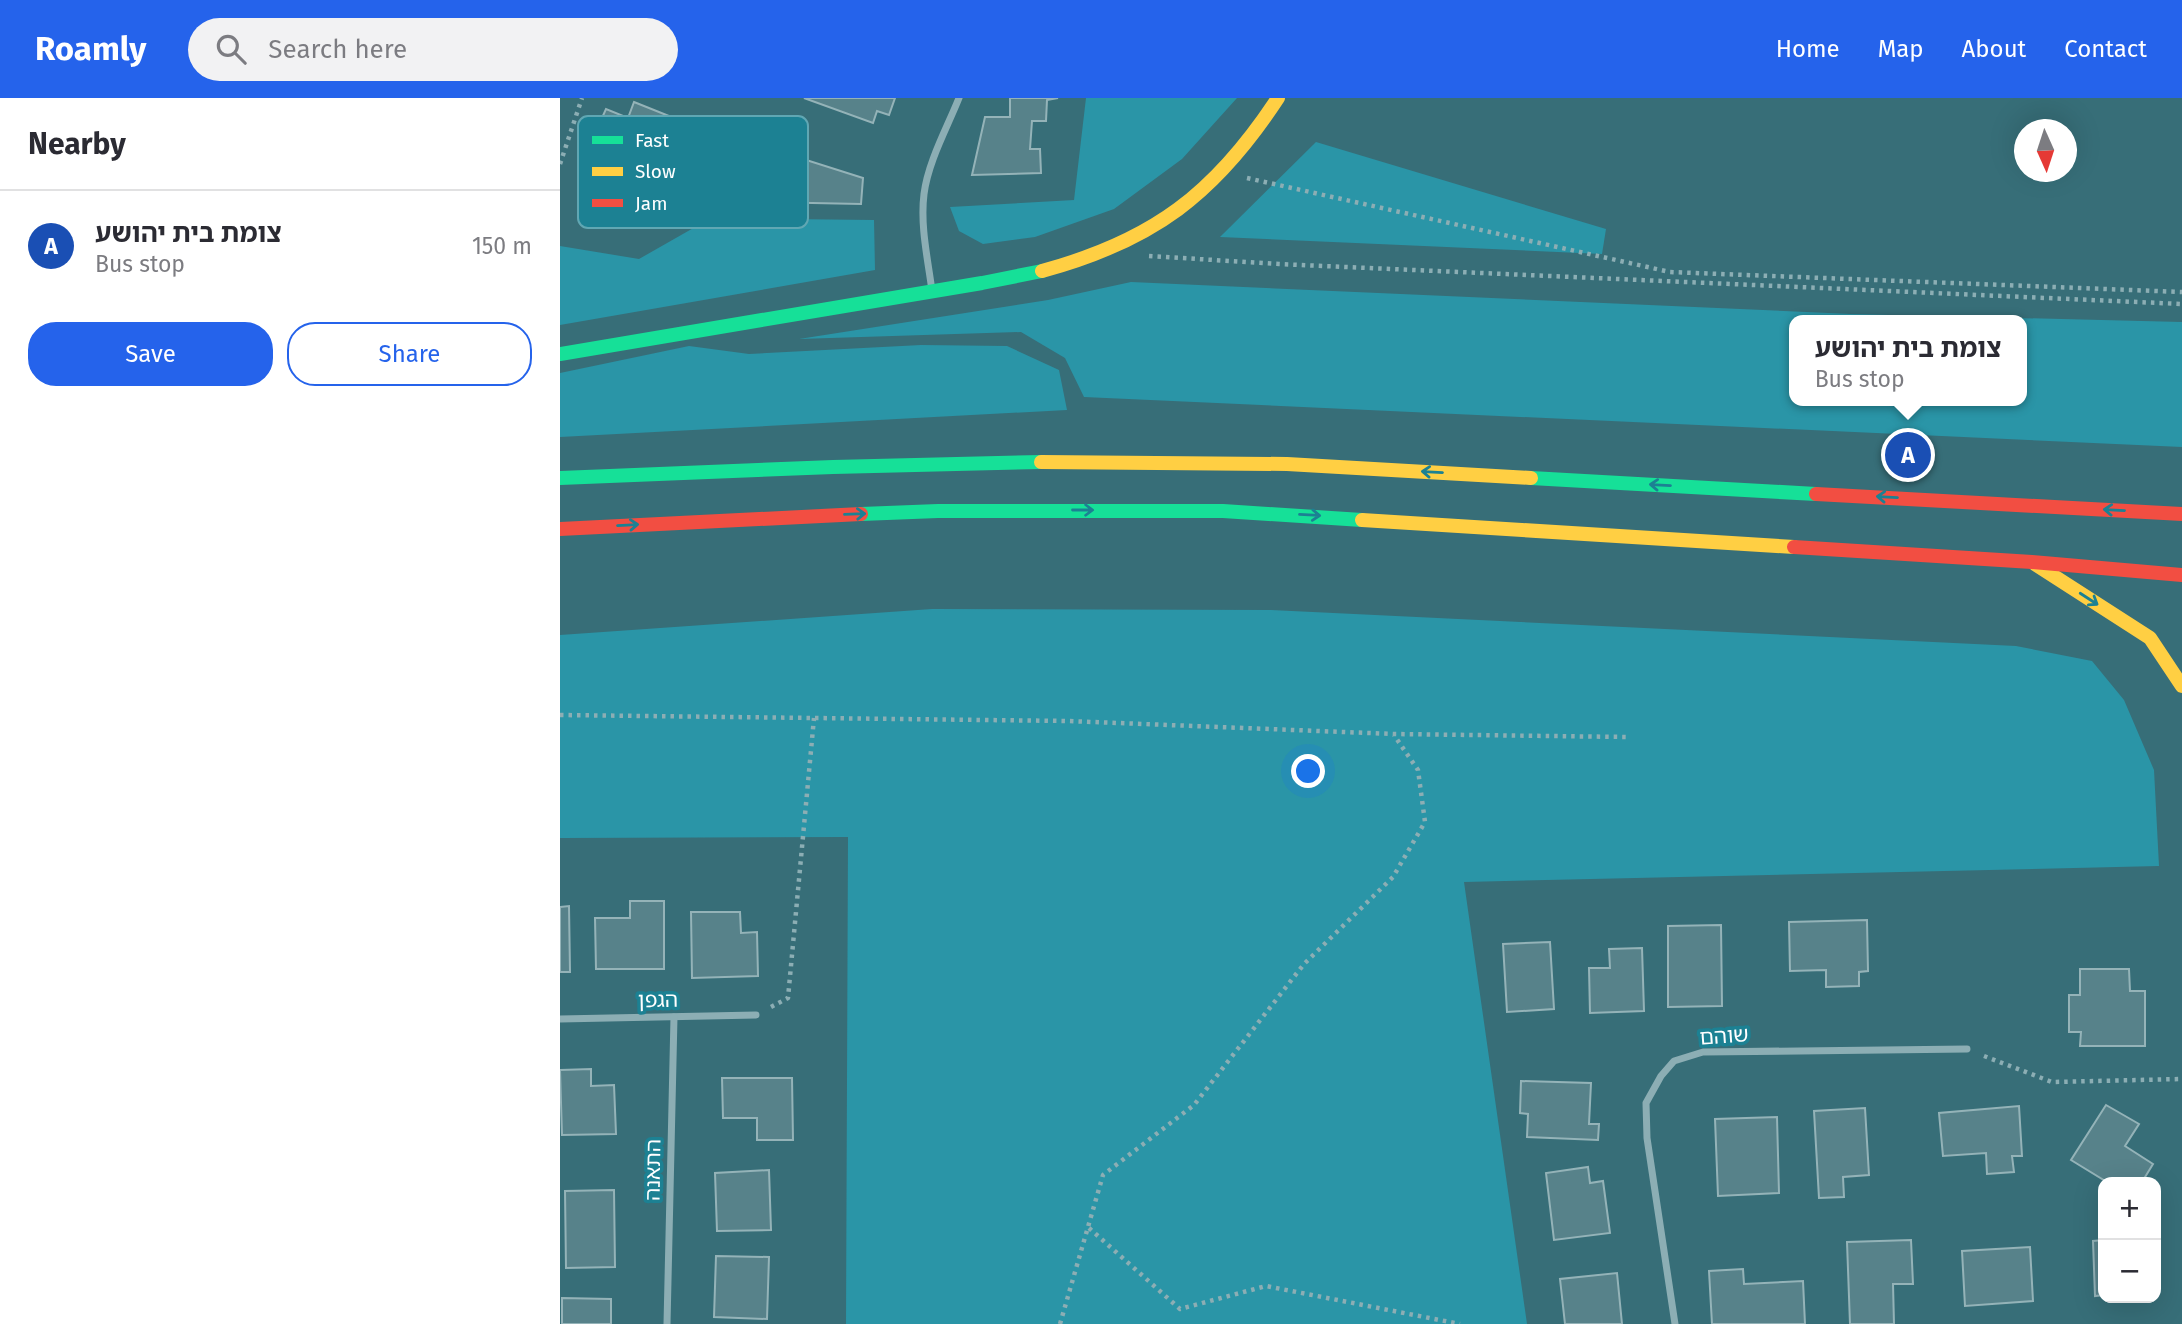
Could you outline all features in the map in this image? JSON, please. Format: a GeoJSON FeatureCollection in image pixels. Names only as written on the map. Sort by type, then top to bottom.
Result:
{"type":"FeatureCollection","features":[{"type":"Feature","properties":{"kind":"main road"},"geometry":{"type":"LineString","coordinates":[[560,354],[1014,278],[1099,253],[1133,239],[1168,218],[1222,172],[1263,123],[1278,98]]}},
{"type":"Feature","properties":{"kind":"main road"},"geometry":{"type":"LineString","coordinates":[[560,478],[981,463],[1168,460],[2182,514]]}},
{"type":"Feature","properties":{"kind":"main road"},"geometry":{"type":"LineString","coordinates":[[560,529],[938,512],[1223,511],[2032,562],[2182,575]]}},
{"type":"Feature","properties":{"kind":"main road"},"geometry":{"type":"LineString","coordinates":[[2032,562],[2150,638],[2182,686]]}},
{"type":"Feature","properties":{"kind":"street"},"geometry":{"type":"LineString","coordinates":[[932,291],[924,226],[924,194],[932,165],[959,98]]}},
{"type":"Feature","properties":{"kind":"street","name":"הגפן"},"geometry":{"type":"LineString","coordinates":[[560,1019],[756,1016]]}},
{"type":"Feature","properties":{"kind":"street","name":"התאנה"},"geometry":{"type":"LineString","coordinates":[[667,1324],[674,1017]]}},
{"type":"Feature","properties":{"kind":"street","name":"שוהם"},"geometry":{"type":"LineString","coordinates":[[1675,1324],[1647,1138],[1646,1103],[1661,1076],[1674,1061],[1703,1052],[1967,1049]]}},
{"type":"Feature","properties":{"kind":"path"},"geometry":{"type":"LineString","coordinates":[[560,164],[582,98]]}},
{"type":"Feature","properties":{"kind":"path"},"geometry":{"type":"LineString","coordinates":[[1222,172],[1670,272],[2182,292]]}},
{"type":"Feature","properties":{"kind":"path"},"geometry":{"type":"LineString","coordinates":[[1141,256],[2182,304]]}},
{"type":"Feature","properties":{"kind":"path"},"geometry":{"type":"LineString","coordinates":[[560,715],[1068,721],[1394,734],[1627,737]]}},
{"type":"Feature","properties":{"kind":"path"},"geometry":{"type":"LineString","coordinates":[[756,1016],[788,998],[814,718]]}},
{"type":"Feature","properties":{"kind":"path"},"geometry":{"type":"LineString","coordinates":[[1060,1324],[1103,1175],[1194,1105],[1304,964],[1393,877],[1424,822],[1418,770],[1394,734]]}},
{"type":"Feature","properties":{"kind":"path"},"geometry":{"type":"LineString","coordinates":[[1967,1049],[2052,1083],[2182,1079]]}},
{"type":"Feature","properties":{"kind":"path"},"geometry":{"type":"LineString","coordinates":[[1089,1227],[1180,1309],[1266,1286],[1460,1324]]}},
{"type":"Feature","properties":{"kind":"shaded area"},"geometry":{"type":"Polygon","coordinates":[[[1086,98],[1237,98],[1182,159],[1114,209],[1035,237],[983,244],[959,231],[950,207],[1074,200],[1086,98]]]}},
{"type":"Feature","properties":{"kind":"shaded area"},"geometry":{"type":"Polygon","coordinates":[[[1316,142],[1606,229],[1602,254],[1220,237],[1316,142]]]}},
{"type":"Feature","properties":{"kind":"shaded area"},"geometry":{"type":"Polygon","coordinates":[[[808,219],[874,220],[875,270],[560,325],[560,246],[639,259],[693,228],[808,228],[808,219]]]}},
{"type":"Feature","properties":{"kind":"shaded area"},"geometry":{"type":"Polygon","coordinates":[[[1131,282],[1892,315],[1789,315],[1789,406],[2027,406],[2027,318],[2182,322],[2182,447],[1084,397],[1065,358],[1021,332],[799,339],[1048,300],[1131,282]]]}},
{"type":"Feature","properties":{"kind":"shaded area"},"geometry":{"type":"Polygon","coordinates":[[[921,345],[1007,346],[1059,370],[1067,410],[560,437],[560,373],[689,346],[749,354],[921,345]]]}},
{"type":"Feature","properties":{"kind":"shaded area"},"geometry":{"type":"Polygon","coordinates":[[[932,609],[1271,610],[2016,646],[2092,661],[2124,700],[2154,770],[2159,866],[1464,882],[1527,1324],[846,1324],[848,837],[560,838],[560,635],[932,609]]]}},
{"type":"Feature","properties":{"kind":"building"},"geometry":{"type":"Polygon","coordinates":[[[804,98],[895,98],[889,115],[877,111],[873,123],[804,98]]]}},
{"type":"Feature","properties":{"kind":"building"},"geometry":{"type":"Polygon","coordinates":[[[1010,98],[1058,98],[1047,100],[1046,121],[1032,121],[1030,149],[1040,149],[1041,173],[972,175],[985,117],[1010,117],[1010,98]]]}},
{"type":"Feature","properties":{"kind":"building"},"geometry":{"type":"Polygon","coordinates":[[[634,102],[669,116],[629,116],[634,102]]]}},
{"type":"Feature","properties":{"kind":"building"},"geometry":{"type":"Polygon","coordinates":[[[606,109],[623,116],[603,116],[606,109]]]}},
{"type":"Feature","properties":{"kind":"building"},"geometry":{"type":"Polygon","coordinates":[[[808,161],[863,178],[861,204],[808,203],[808,161]]]}},
{"type":"Feature","properties":{"kind":"building"},"geometry":{"type":"Polygon","coordinates":[[[630,901],[664,901],[664,969],[596,969],[595,918],[630,918],[630,901]]]}},
{"type":"Feature","properties":{"kind":"building"},"geometry":{"type":"Polygon","coordinates":[[[569,906],[570,972],[560,972],[560,907],[569,906]]]}},
{"type":"Feature","properties":{"kind":"building"},"geometry":{"type":"Polygon","coordinates":[[[691,912],[740,912],[741,933],[757,932],[758,976],[692,978],[691,912]]]}},
{"type":"Feature","properties":{"kind":"building"},"geometry":{"type":"Polygon","coordinates":[[[1867,920],[1868,971],[1859,972],[1859,986],[1826,987],[1826,970],[1790,971],[1789,922],[1867,920]]]}},
{"type":"Feature","properties":{"kind":"building"},"geometry":{"type":"Polygon","coordinates":[[[1721,925],[1722,1006],[1668,1007],[1668,926],[1721,925]]]}},
{"type":"Feature","properties":{"kind":"building"},"geometry":{"type":"Polygon","coordinates":[[[1550,942],[1554,1009],[1507,1012],[1503,944],[1550,942]]]}},
{"type":"Feature","properties":{"kind":"building"},"geometry":{"type":"Polygon","coordinates":[[[1642,948],[1644,1011],[1590,1013],[1589,968],[1610,968],[1609,949],[1642,948]]]}},
{"type":"Feature","properties":{"kind":"building"},"geometry":{"type":"Polygon","coordinates":[[[2080,969],[2129,969],[2130,991],[2145,991],[2145,1046],[2080,1046],[2081,1032],[2069,1032],[2069,995],[2080,995],[2080,969]]]}},
{"type":"Feature","properties":{"kind":"building"},"geometry":{"type":"Polygon","coordinates":[[[591,1069],[591,1086],[614,1085],[616,1134],[562,1135],[560,1070],[591,1069]]]}},
{"type":"Feature","properties":{"kind":"building"},"geometry":{"type":"Polygon","coordinates":[[[722,1078],[792,1078],[793,1140],[757,1140],[757,1118],[723,1118],[722,1078]]]}},
{"type":"Feature","properties":{"kind":"building"},"geometry":{"type":"Polygon","coordinates":[[[1521,1081],[1591,1083],[1589,1124],[1599,1124],[1598,1140],[1527,1137],[1528,1114],[1520,1113],[1521,1081]]]}},
{"type":"Feature","properties":{"kind":"building"},"geometry":{"type":"Polygon","coordinates":[[[2106,1105],[2139,1124],[2125,1146],[2153,1164],[2145,1177],[2099,1177],[2071,1160],[2106,1105]]]}},
{"type":"Feature","properties":{"kind":"building"},"geometry":{"type":"Polygon","coordinates":[[[2019,1106],[2022,1156],[2012,1156],[2014,1172],[1987,1174],[1986,1153],[1943,1156],[1939,1113],[2019,1106]]]}},
{"type":"Feature","properties":{"kind":"building"},"geometry":{"type":"Polygon","coordinates":[[[1865,1108],[1869,1175],[1843,1177],[1844,1197],[1819,1198],[1814,1111],[1865,1108]]]}},
{"type":"Feature","properties":{"kind":"building"},"geometry":{"type":"Polygon","coordinates":[[[1777,1117],[1779,1193],[1718,1196],[1715,1119],[1777,1117]]]}},
{"type":"Feature","properties":{"kind":"building"},"geometry":{"type":"Polygon","coordinates":[[[1588,1167],[1590,1183],[1603,1181],[1610,1233],[1554,1240],[1546,1173],[1588,1167]]]}},
{"type":"Feature","properties":{"kind":"building"},"geometry":{"type":"Polygon","coordinates":[[[769,1170],[771,1230],[717,1231],[715,1173],[769,1170]]]}},
{"type":"Feature","properties":{"kind":"building"},"geometry":{"type":"Polygon","coordinates":[[[614,1190],[615,1267],[566,1268],[565,1191],[614,1190]]]}},
{"type":"Feature","properties":{"kind":"building"},"geometry":{"type":"Polygon","coordinates":[[[1911,1240],[1913,1284],[1893,1284],[1894,1324],[1850,1324],[1847,1242],[1911,1240]]]}},
{"type":"Feature","properties":{"kind":"building"},"geometry":{"type":"Polygon","coordinates":[[[2098,1240],[2098,1296],[2095,1296],[2093,1241],[2098,1240]]]}},
{"type":"Feature","properties":{"kind":"building"},"geometry":{"type":"Polygon","coordinates":[[[2030,1247],[2033,1301],[1965,1306],[1962,1251],[2030,1247]]]}},
{"type":"Feature","properties":{"kind":"building"},"geometry":{"type":"Polygon","coordinates":[[[716,1256],[769,1257],[767,1319],[714,1317],[716,1256]]]}},
{"type":"Feature","properties":{"kind":"building"},"geometry":{"type":"Polygon","coordinates":[[[1743,1269],[1744,1284],[1803,1281],[1805,1324],[1712,1324],[1709,1271],[1743,1269]]]}},
{"type":"Feature","properties":{"kind":"building"},"geometry":{"type":"Polygon","coordinates":[[[1617,1273],[1622,1324],[1565,1324],[1560,1279],[1617,1273]]]}},
{"type":"Feature","properties":{"kind":"building"},"geometry":{"type":"Polygon","coordinates":[[[562,1298],[611,1299],[611,1324],[562,1324],[562,1298]]]}},
{"type":"Feature","properties":{"kind":"traffic: fast"},"geometry":{"type":"LineString","coordinates":[[560,354],[1042,271]]}},
{"type":"Feature","properties":{"kind":"traffic: fast"},"geometry":{"type":"LineString","coordinates":[[560,478],[1041,462]]}},
{"type":"Feature","properties":{"kind":"traffic: fast"},"geometry":{"type":"LineString","coordinates":[[1531,478],[1816,494]]}},
{"type":"Feature","properties":{"kind":"traffic: fast"},"geometry":{"type":"LineString","coordinates":[[861,514],[938,511],[1223,511],[1362,520]]}},
{"type":"Feature","properties":{"kind":"traffic: slow"},"geometry":{"type":"LineString","coordinates":[[1042,271],[1117,245],[1178,209],[1205,187],[1230,161],[1278,98]]}},
{"type":"Feature","properties":{"kind":"traffic: slow"},"geometry":{"type":"LineString","coordinates":[[1041,462],[1287,464],[1531,478]]}},
{"type":"Feature","properties":{"kind":"traffic: slow"},"geometry":{"type":"LineString","coordinates":[[1362,520],[1794,547]]}},
{"type":"Feature","properties":{"kind":"traffic: slow"},"geometry":{"type":"LineString","coordinates":[[2035,564],[2150,638],[2182,686]]}},
{"type":"Feature","properties":{"kind":"traffic: jam"},"geometry":{"type":"LineString","coordinates":[[1816,494],[2182,514]]}},
{"type":"Feature","properties":{"kind":"traffic: jam"},"geometry":{"type":"LineString","coordinates":[[560,529],[861,514]]}},
{"type":"Feature","properties":{"kind":"traffic: jam"},"geometry":{"type":"LineString","coordinates":[[1794,547],[2032,562],[2182,575]]}},
{"type":"Feature","properties":{"kind":"place","name":"צומת בית יהושע"},"geometry":{"type":"Point","coordinates":[1908,455]}}]}
